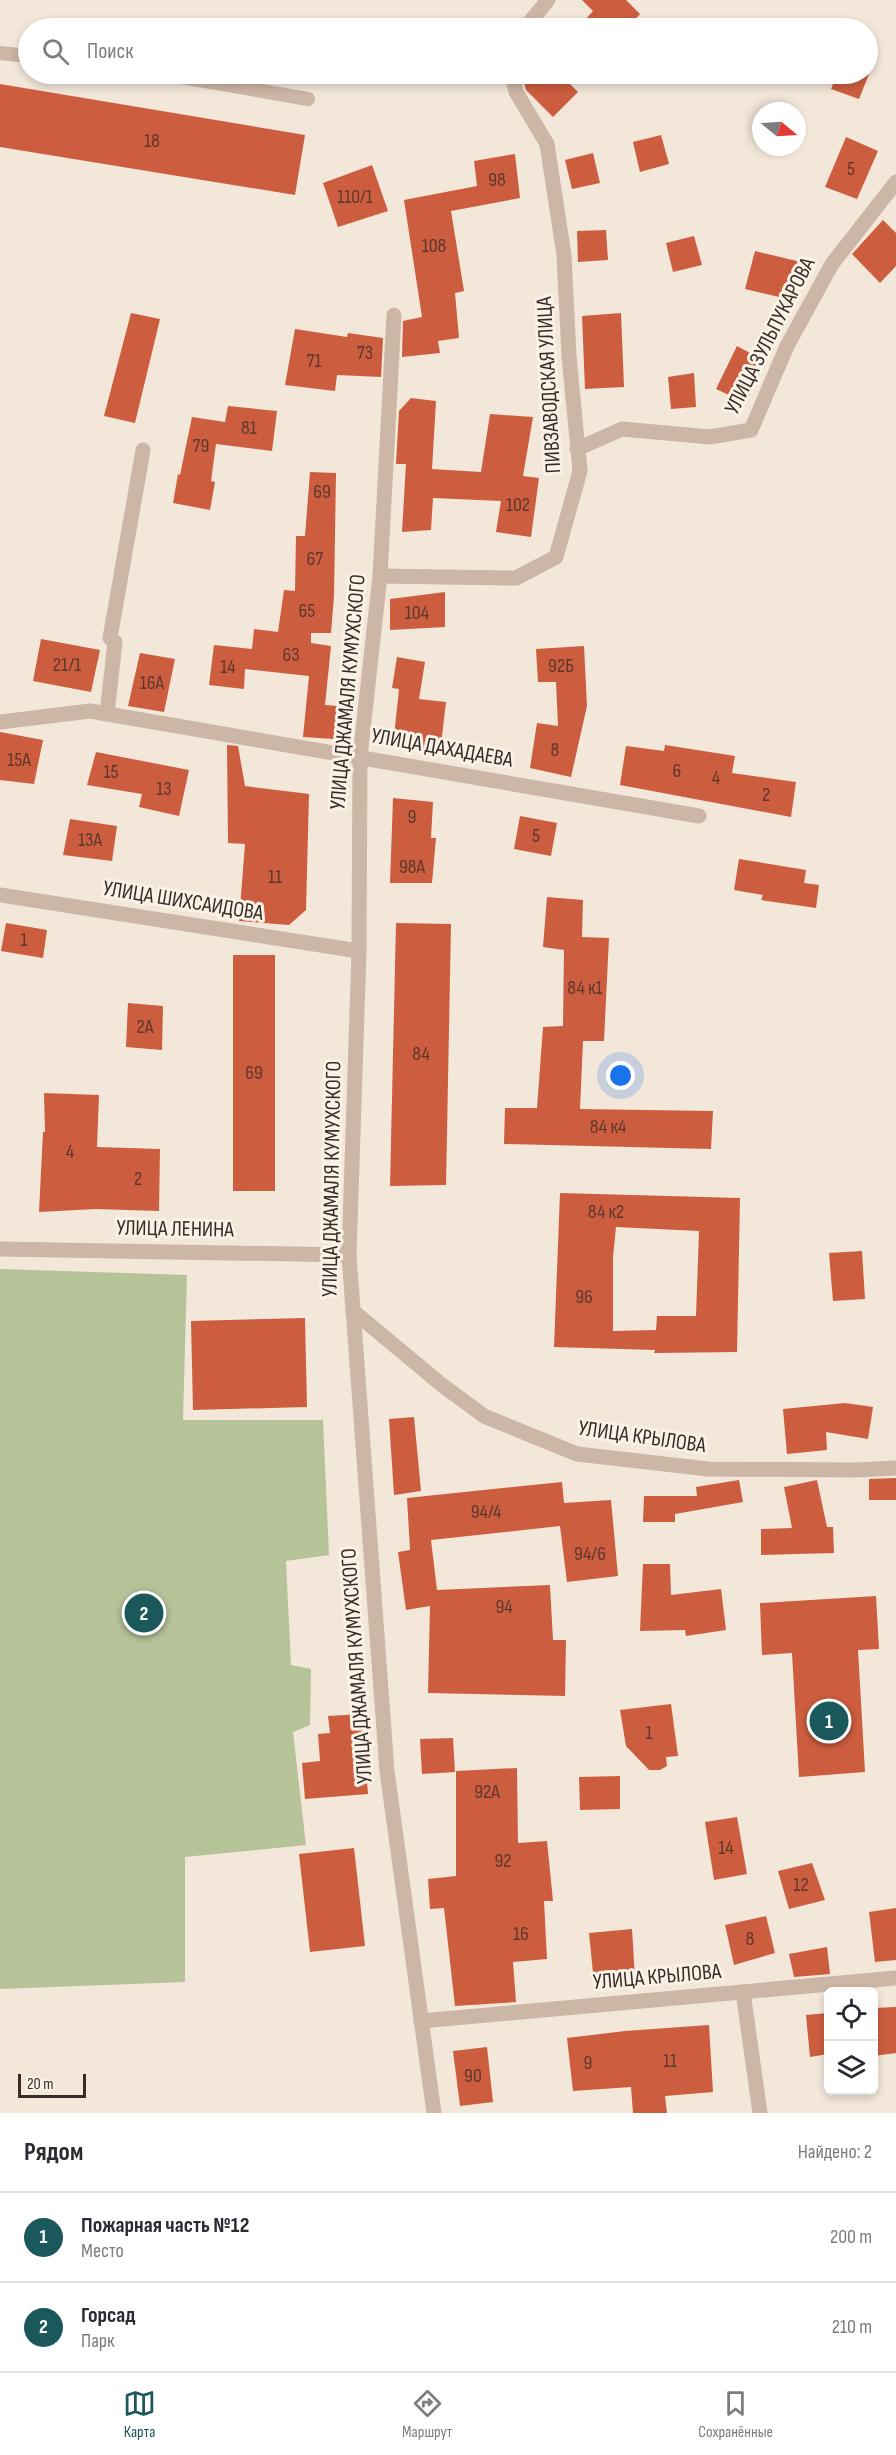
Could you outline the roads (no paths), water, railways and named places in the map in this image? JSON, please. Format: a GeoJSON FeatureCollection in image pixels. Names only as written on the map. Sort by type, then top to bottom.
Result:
{"type":"FeatureCollection","features":[{"type":"Feature","properties":{"kind":"street"},"geometry":{"type":"LineString","coordinates":[[533,18],[548,0]]}},
{"type":"Feature","properties":{"kind":"street","name":"ПИВЗАВОДСКАЯ УЛИЦА"},"geometry":{"type":"LineString","coordinates":[[380,576],[516,578],[556,557],[580,471],[569,356],[564,255],[547,144],[516,92],[514,84]]}},
{"type":"Feature","properties":{"kind":"street","name":"УЛИЦА ЗУЛЬПУКАРОВА"},"geometry":{"type":"LineString","coordinates":[[577,449],[622,429],[710,437],[751,430],[787,346],[832,264],[896,182]]}},
{"type":"Feature","properties":{"kind":"street","name":"УЛИЦА ДЖАМАЛЯ КУМУХСКОГО"},"geometry":{"type":"LineString","coordinates":[[394,315],[380,576],[360,757],[359,951],[349,1255],[387,1772],[434,2113]]}},
{"type":"Feature","properties":{"kind":"street"},"geometry":{"type":"LineString","coordinates":[[107,714],[116,642],[110,638],[143,450]]}},
{"type":"Feature","properties":{"kind":"street","name":"УЛИЦА ДАХАДАЕВА"},"geometry":{"type":"LineString","coordinates":[[0,722],[90,711],[699,816]]}},
{"type":"Feature","properties":{"kind":"street","name":"УЛИЦА ШИХСАИДОВА"},"geometry":{"type":"LineString","coordinates":[[0,895],[359,951]]}},
{"type":"Feature","properties":{"kind":"street","name":"УЛИЦА ЛЕНИНА"},"geometry":{"type":"LineString","coordinates":[[0,1249],[349,1255]]}},
{"type":"Feature","properties":{"kind":"street","name":"УЛИЦА КРЫЛОВА"},"geometry":{"type":"LineString","coordinates":[[353,1311],[442,1385],[484,1416],[576,1454],[708,1469],[896,1468]]}},
{"type":"Feature","properties":{"kind":"street","name":"УЛИЦА КРЫЛОВА"},"geometry":{"type":"LineString","coordinates":[[422,2021],[896,1978]]}},
{"type":"Feature","properties":{"kind":"street"},"geometry":{"type":"LineString","coordinates":[[743,1992],[760,2113]]}},
{"type":"Feature","properties":{"kind":"lane"},"geometry":{"type":"LineString","coordinates":[[0,53],[18,55]]}},
{"type":"Feature","properties":{"kind":"lane"},"geometry":{"type":"LineString","coordinates":[[222,84],[308,99]]}},
{"type":"Feature","properties":{"kind":"place","name":"Горсад"},"geometry":{"type":"Point","coordinates":[144,1613]}},
{"type":"Feature","properties":{"kind":"place","name":"Пожарная часть №12"},"geometry":{"type":"Point","coordinates":[829,1721]}}]}
